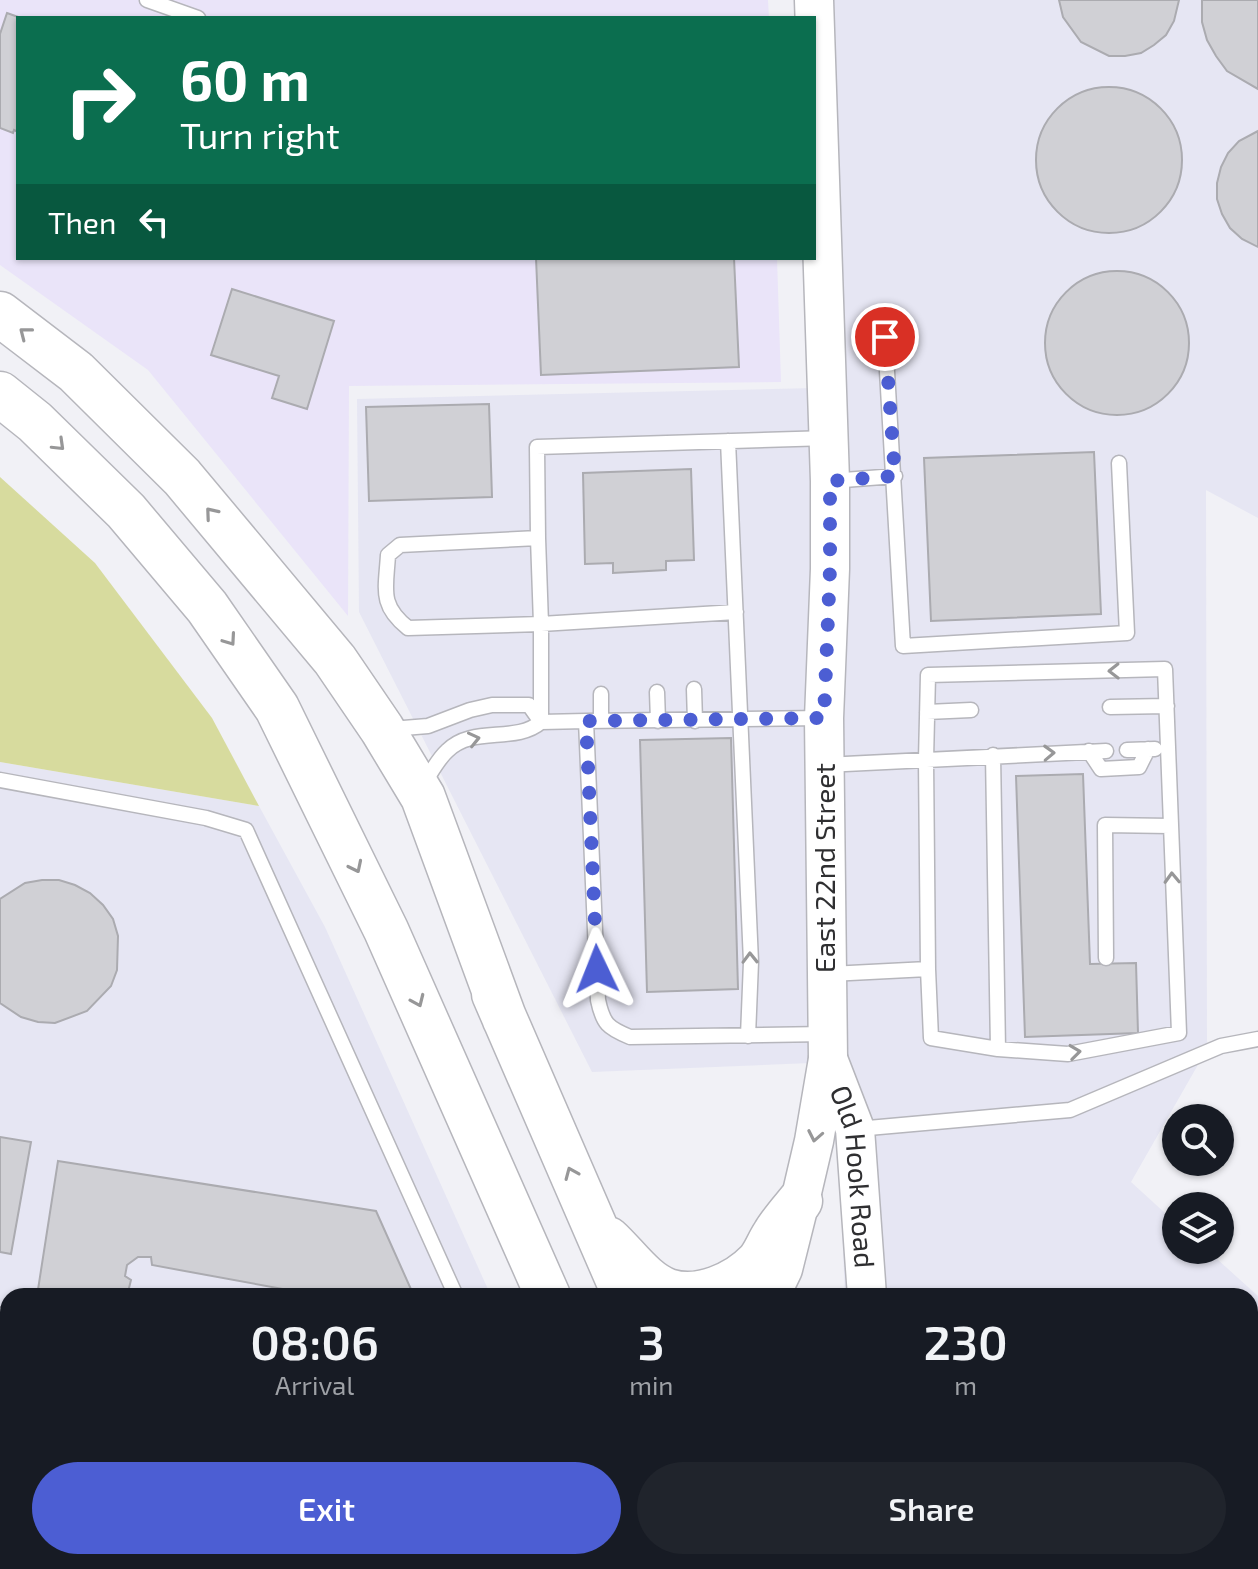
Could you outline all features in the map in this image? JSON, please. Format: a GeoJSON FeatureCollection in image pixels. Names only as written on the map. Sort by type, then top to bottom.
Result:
{"type":"FeatureCollection","features":[{"type":"Feature","properties":{"kind":"highway"},"geometry":{"type":"LineString","coordinates":[[0,314],[76,372],[182,477],[335,660],[419,790],[505,1020]]}},
{"type":"Feature","properties":{"kind":"highway"},"geometry":{"type":"LineString","coordinates":[[0,394],[35,422],[126,511],[207,607],[277,708],[386,930],[544,1288]]}},
{"type":"Feature","properties":{"kind":"highway"},"geometry":{"type":"LineString","coordinates":[[261,573],[332,678],[401,798],[459,914],[621,1288]]}},
{"type":"Feature","properties":{"kind":"highway"},"geometry":{"type":"LineString","coordinates":[[721,1288],[740,1278],[760,1260],[775,1233],[800,1201]]}},
{"type":"Feature","properties":{"kind":"highway"},"geometry":{"type":"LineString","coordinates":[[594,1227],[644,1275],[663,1288]]}},
{"type":"Feature","properties":{"kind":"street","name":"East 22nd Street"},"geometry":{"type":"LineString","coordinates":[[774,1288],[783,1269],[814,1141],[827,1047],[824,718],[830,481],[816,126]]}},
{"type":"Feature","properties":{"kind":"street","name":"Old Hook Road"},"geometry":{"type":"LineString","coordinates":[[827,1047],[855,1129],[866,1288]]}},
{"type":"Feature","properties":{"kind":"lane"},"geometry":{"type":"LineString","coordinates":[[147,0],[192,16]]}},
{"type":"Feature","properties":{"kind":"lane"},"geometry":{"type":"LineString","coordinates":[[885,337],[903,646],[1127,633],[1119,463]]}},
{"type":"Feature","properties":{"kind":"lane"},"geometry":{"type":"LineString","coordinates":[[541,722],[537,447],[829,438]]}},
{"type":"Feature","properties":{"kind":"lane"},"geometry":{"type":"LineString","coordinates":[[728,441],[751,962],[748,1036]]}},
{"type":"Feature","properties":{"kind":"lane"},"geometry":{"type":"LineString","coordinates":[[830,481],[895,476]]}},
{"type":"Feature","properties":{"kind":"lane"},"geometry":{"type":"LineString","coordinates":[[538,538],[400,545],[388,555],[386,598],[393,616],[408,628],[541,624],[601,627],[652,617],[736,612]]}},
{"type":"Feature","properties":{"kind":"lane"},"geometry":{"type":"LineString","coordinates":[[692,615],[693,632]]}},
{"type":"Feature","properties":{"kind":"lane"},"geometry":{"type":"LineString","coordinates":[[652,617],[653,634]]}},
{"type":"Feature","properties":{"kind":"lane"},"geometry":{"type":"LineString","coordinates":[[1165,669],[1167,706],[1179,1033],[1068,1054],[998,1049],[931,1038],[926,760],[928,675],[1165,669]]}},
{"type":"Feature","properties":{"kind":"lane"},"geometry":{"type":"LineString","coordinates":[[694,689],[695,721]]}},
{"type":"Feature","properties":{"kind":"lane"},"geometry":{"type":"LineString","coordinates":[[657,692],[658,721]]}},
{"type":"Feature","properties":{"kind":"lane"},"geometry":{"type":"LineString","coordinates":[[601,694],[594,721],[597,984],[601,1016],[611,1030],[630,1037],[748,1036],[827,1047]]}},
{"type":"Feature","properties":{"kind":"lane"},"geometry":{"type":"LineString","coordinates":[[382,729],[428,726],[492,705],[529,705],[541,722]]}},
{"type":"Feature","properties":{"kind":"lane"},"geometry":{"type":"LineString","coordinates":[[1110,707],[1167,706]]}},
{"type":"Feature","properties":{"kind":"lane"},"geometry":{"type":"LineString","coordinates":[[927,712],[971,710]]}},
{"type":"Feature","properties":{"kind":"lane"},"geometry":{"type":"LineString","coordinates":[[419,790],[447,751],[462,740],[529,732],[541,722],[824,718]]}},
{"type":"Feature","properties":{"kind":"lane"},"geometry":{"type":"LineString","coordinates":[[1127,750],[1168,748]]}},
{"type":"Feature","properties":{"kind":"lane"},"geometry":{"type":"LineString","coordinates":[[1089,751],[1101,769],[1139,767],[1148,749]]}},
{"type":"Feature","properties":{"kind":"lane"},"geometry":{"type":"LineString","coordinates":[[824,765],[1106,751]]}},
{"type":"Feature","properties":{"kind":"lane"},"geometry":{"type":"LineString","coordinates":[[993,755],[998,1049]]}},
{"type":"Feature","properties":{"kind":"lane"},"geometry":{"type":"LineString","coordinates":[[0,780],[206,818],[246,830],[452,1288]]}},
{"type":"Feature","properties":{"kind":"lane"},"geometry":{"type":"LineString","coordinates":[[1106,958],[1105,825],[1170,826]]}},
{"type":"Feature","properties":{"kind":"lane"},"geometry":{"type":"LineString","coordinates":[[825,974],[928,969]]}},
{"type":"Feature","properties":{"kind":"lane"},"geometry":{"type":"LineString","coordinates":[[855,1129],[1070,1110],[1221,1046],[1258,1039]]}},
{"type":"Feature","properties":{"kind":"shaded area"},"geometry":{"type":"Polygon","coordinates":[[[0,0],[768,0],[769,16],[16,16],[16,260],[777,260],[781,382],[349,386],[348,616],[148,370],[0,265],[0,0]]]}},
{"type":"Feature","properties":{"kind":"shaded area"},"geometry":{"type":"Polygon","coordinates":[[[798,0],[1258,0],[1258,518],[1206,490],[1207,1049],[1176,1104],[1162,1104],[1162,1128],[1131,1182],[1162,1210],[1162,1264],[1223,1264],[1249,1288],[845,1288],[835,1062],[592,1072],[359,612],[357,399],[814,388],[809,260],[816,260],[816,16],[799,16],[798,0]]]}},
{"type":"Feature","properties":{"kind":"shaded area"},"geometry":{"type":"Polygon","coordinates":[[[0,762],[259,806],[325,927],[487,1288],[0,1288],[0,762]]]}},
{"type":"Feature","properties":{"kind":"green space"},"geometry":{"type":"Polygon","coordinates":[[[0,477],[95,563],[212,718],[259,806],[0,762],[0,477]]]}},
{"type":"Feature","properties":{"kind":"building"},"geometry":{"type":"Polygon","coordinates":[[[1059,0],[1179,0],[1174,21],[1166,35],[1154,45],[1141,53],[1109,56],[1081,42],[1063,17],[1059,0]]]}},
{"type":"Feature","properties":{"kind":"building"},"geometry":{"type":"Polygon","coordinates":[[[1202,0],[1258,0],[1258,89],[1227,71],[1216,56],[1202,22],[1202,0]]]}},
{"type":"Feature","properties":{"kind":"building"},"geometry":{"type":"Polygon","coordinates":[[[7,13],[16,16],[16,131],[13,133],[0,128],[0,34],[7,13]]]}},
{"type":"Feature","properties":{"kind":"building"},"geometry":{"type":"Polygon","coordinates":[[[1109,87],[1137,92],[1161,108],[1177,132],[1182,160],[1177,188],[1161,212],[1137,228],[1109,233],[1081,228],[1057,212],[1041,188],[1036,160],[1041,132],[1057,108],[1081,92],[1109,87]]]}},
{"type":"Feature","properties":{"kind":"building"},"geometry":{"type":"Polygon","coordinates":[[[1258,131],[1258,247],[1230,228],[1217,199],[1217,183],[1228,153],[1239,141],[1258,131]]]}},
{"type":"Feature","properties":{"kind":"building"},"geometry":{"type":"Polygon","coordinates":[[[536,260],[734,260],[739,367],[541,375],[536,260]]]}},
{"type":"Feature","properties":{"kind":"building"},"geometry":{"type":"Polygon","coordinates":[[[1117,271],[1145,276],[1168,292],[1184,315],[1189,343],[1184,371],[1168,394],[1145,410],[1117,415],[1089,410],[1066,394],[1050,371],[1045,343],[1050,315],[1066,292],[1089,276],[1117,271]]]}},
{"type":"Feature","properties":{"kind":"building"},"geometry":{"type":"Polygon","coordinates":[[[232,289],[334,321],[307,409],[272,398],[279,376],[211,355],[232,289]]]}},
{"type":"Feature","properties":{"kind":"building"},"geometry":{"type":"Polygon","coordinates":[[[489,404],[492,497],[369,501],[366,407],[489,404]]]}},
{"type":"Feature","properties":{"kind":"building"},"geometry":{"type":"Polygon","coordinates":[[[1094,452],[1101,614],[931,621],[924,458],[1094,452]]]}},
{"type":"Feature","properties":{"kind":"building"},"geometry":{"type":"Polygon","coordinates":[[[691,469],[694,560],[666,561],[666,570],[613,573],[613,563],[585,564],[583,473],[691,469]]]}},
{"type":"Feature","properties":{"kind":"building"},"geometry":{"type":"Polygon","coordinates":[[[731,738],[738,989],[647,992],[640,740],[731,738]]]}},
{"type":"Feature","properties":{"kind":"building"},"geometry":{"type":"Polygon","coordinates":[[[1083,774],[1090,964],[1136,963],[1138,1033],[1025,1037],[1016,776],[1083,774]]]}},
{"type":"Feature","properties":{"kind":"building"},"geometry":{"type":"Polygon","coordinates":[[[59,880],[90,893],[113,919],[118,936],[117,970],[111,986],[87,1011],[55,1023],[21,1017],[0,1003],[0,899],[25,883],[59,880]]]}},
{"type":"Feature","properties":{"kind":"building"},"geometry":{"type":"Polygon","coordinates":[[[0,1137],[31,1142],[11,1254],[0,1252],[0,1137]]]}},
{"type":"Feature","properties":{"kind":"building"},"geometry":{"type":"Polygon","coordinates":[[[58,1161],[376,1211],[410,1288],[277,1288],[152,1265],[151,1257],[138,1257],[127,1265],[125,1276],[131,1280],[129,1288],[38,1288],[58,1161]]]}},
{"type":"Feature","properties":{"kind":"route"},"geometry":{"type":"LineString","coordinates":[[597,969],[586,721],[824,718],[830,481],[895,476],[885,337]]}}]}
